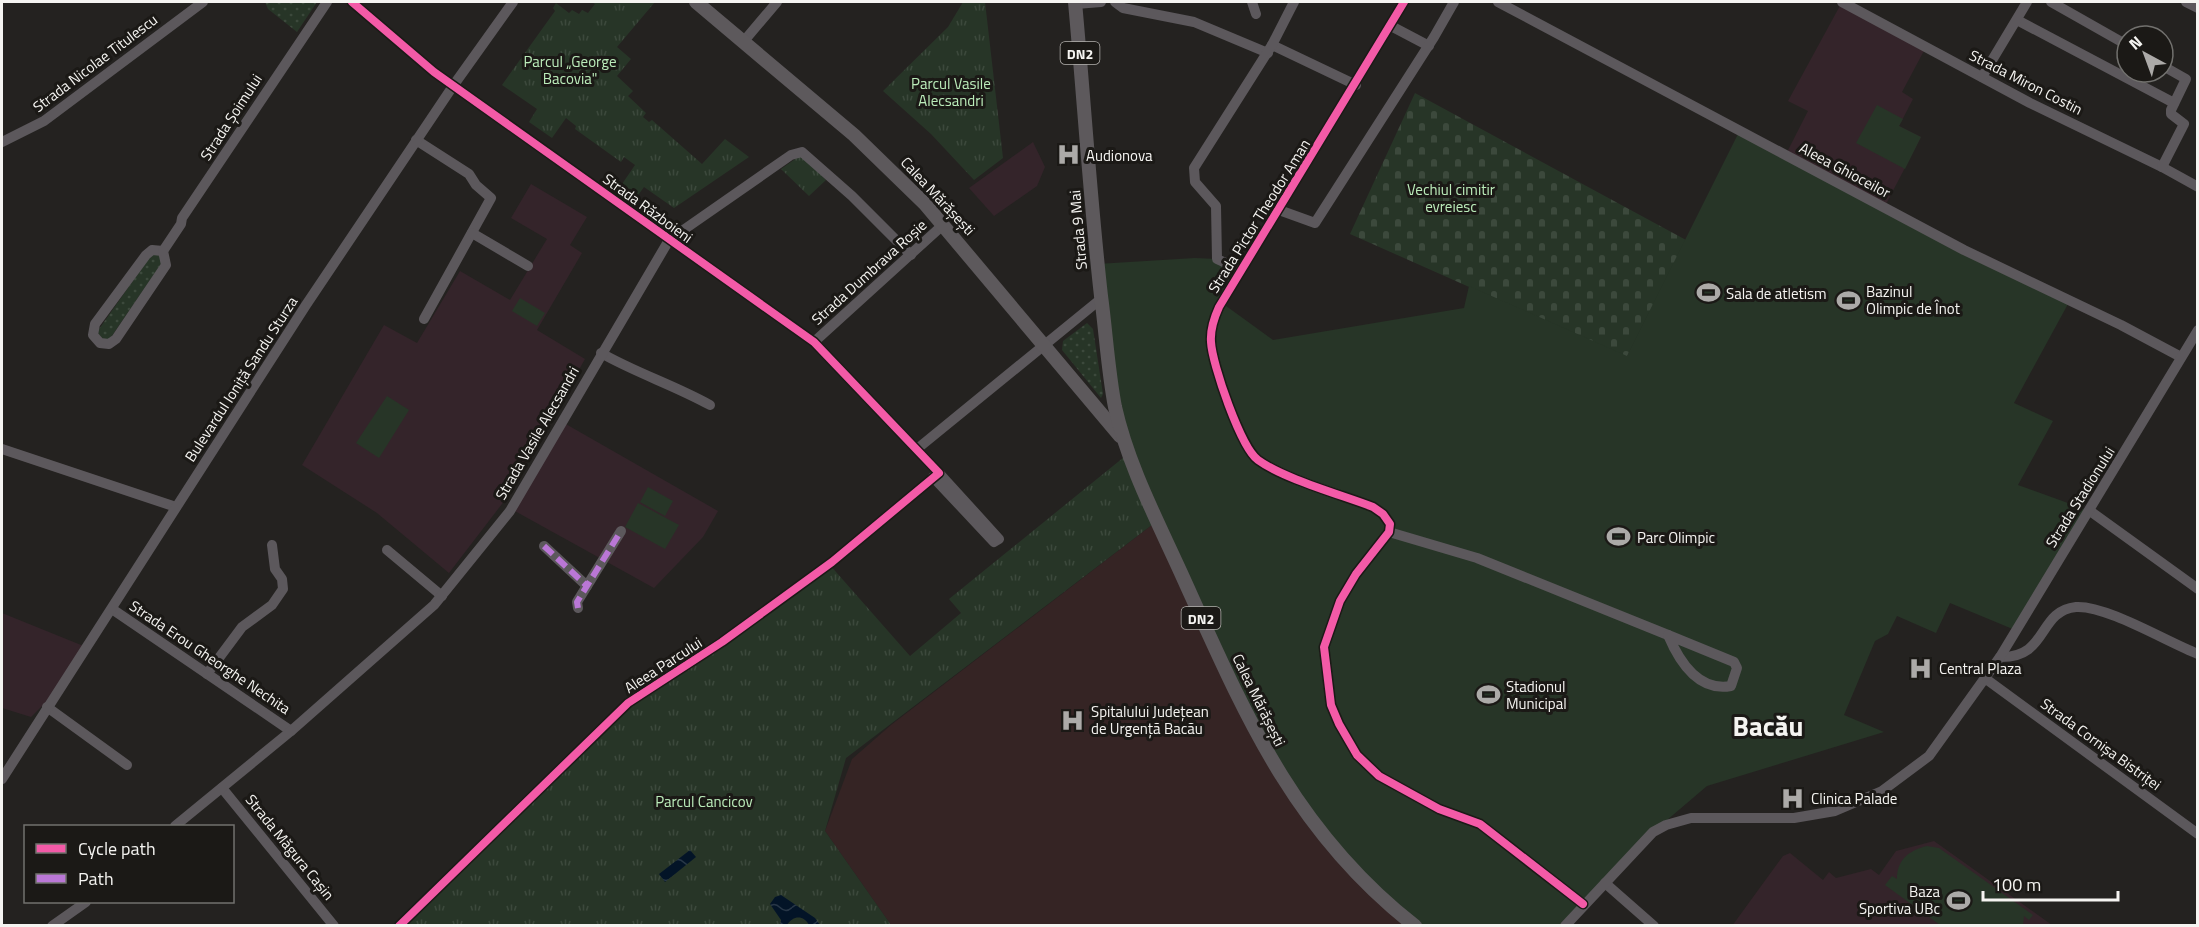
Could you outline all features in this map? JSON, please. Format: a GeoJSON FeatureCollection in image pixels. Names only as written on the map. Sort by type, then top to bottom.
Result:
{"type":"FeatureCollection","features":[{"type":"Feature","properties":{"kind":"main road","name":"Calea Mărășești"},"geometry":{"type":"LineString","coordinates":[[696,2],[854,135],[944,224],[1127,448],[1231,683],[1284,782],[1343,860],[1375,893],[1414,926]]}},
{"type":"Feature","properties":{"kind":"main road","name":"Strada 9 Mai"},"geometry":{"type":"LineString","coordinates":[[1076,3],[1112,389],[1127,448]]}},
{"type":"Feature","properties":{"kind":"street","name":"Strada Nicolae Titulescu"},"geometry":{"type":"LineString","coordinates":[[2,142],[44,121],[203,2]]}},
{"type":"Feature","properties":{"kind":"street","name":"Strada Șoimului"},"geometry":{"type":"LineString","coordinates":[[163,251],[152,250],[146,255],[95,324],[93,335],[97,341],[109,344],[116,339],[166,265],[163,251],[181,224],[182,218],[327,2]]}},
{"type":"Feature","properties":{"kind":"street","name":"Strada Războieni"},"geometry":{"type":"LineString","coordinates":[[352,2],[453,86],[814,342],[917,449]]}},
{"type":"Feature","properties":{"kind":"street","name":"Bulevardul Ioniță Sandu Sturza"},"geometry":{"type":"LineString","coordinates":[[2,779],[176,507],[416,140],[513,2]]}},
{"type":"Feature","properties":{"kind":"street"},"geometry":{"type":"LineString","coordinates":[[744,41],[777,2]]}},
{"type":"Feature","properties":{"kind":"street"},"geometry":{"type":"LineString","coordinates":[[1076,3],[1101,2]]}},
{"type":"Feature","properties":{"kind":"street"},"geometry":{"type":"LineString","coordinates":[[1115,2],[1123,8],[1194,22],[1270,49],[1356,85]]}},
{"type":"Feature","properties":{"kind":"street"},"geometry":{"type":"LineString","coordinates":[[1252,2],[1256,14]]}},
{"type":"Feature","properties":{"kind":"street"},"geometry":{"type":"LineString","coordinates":[[1241,270],[1217,259],[1216,206],[1195,182],[1194,168],[1270,49],[1294,2]]}},
{"type":"Feature","properties":{"kind":"street","name":"Strada Pictor Theodor Aman"},"geometry":{"type":"LineString","coordinates":[[1389,532],[1390,524],[1378,511],[1256,459],[1244,441],[1215,369],[1210,339],[1219,307],[1356,85],[1404,2]]}},
{"type":"Feature","properties":{"kind":"street"},"geometry":{"type":"LineString","coordinates":[[1279,210],[1315,223],[1429,46],[1454,2]]}},
{"type":"Feature","properties":{"kind":"street","name":"Aleea Ghioceilor"},"geometry":{"type":"LineString","coordinates":[[1498,2],[1964,250],[2121,325],[2181,357]]}},
{"type":"Feature","properties":{"kind":"street","name":"Strada Miron Costin"},"geometry":{"type":"LineString","coordinates":[[1842,2],[1982,77],[2198,187]]}},
{"type":"Feature","properties":{"kind":"street"},"geometry":{"type":"LineString","coordinates":[[1982,77],[2027,2]]}},
{"type":"Feature","properties":{"kind":"street"},"geometry":{"type":"LineString","coordinates":[[2051,2],[2115,38]]}},
{"type":"Feature","properties":{"kind":"street"},"geometry":{"type":"LineString","coordinates":[[2186,2],[2198,8]]}},
{"type":"Feature","properties":{"kind":"street"},"geometry":{"type":"LineString","coordinates":[[2017,20],[2174,103]]}},
{"type":"Feature","properties":{"kind":"street"},"geometry":{"type":"LineString","coordinates":[[1391,26],[1429,46]]}},
{"type":"Feature","properties":{"kind":"street"},"geometry":{"type":"LineString","coordinates":[[2162,167],[2184,124],[2171,114],[2186,80],[2175,73]]}},
{"type":"Feature","properties":{"kind":"street"},"geometry":{"type":"LineString","coordinates":[[416,140],[469,174],[476,185],[491,198],[424,319]]}},
{"type":"Feature","properties":{"kind":"street","name":"Strada Vasile Alecsandri"},"geometry":{"type":"LineString","coordinates":[[177,825],[291,731],[442,596],[510,511],[669,240],[791,155],[802,152],[852,196],[911,255]]}},
{"type":"Feature","properties":{"kind":"street","name":"Strada Dumbrava Roșie"},"geometry":{"type":"LineString","coordinates":[[814,342],[944,224]]}},
{"type":"Feature","properties":{"kind":"street"},"geometry":{"type":"LineString","coordinates":[[472,232],[528,266]]}},
{"type":"Feature","properties":{"kind":"street"},"geometry":{"type":"LineString","coordinates":[[936,475],[999,539],[994,542],[936,475],[917,449],[1102,298]]}},
{"type":"Feature","properties":{"kind":"street","name":"Strada Stadionului"},"geometry":{"type":"LineString","coordinates":[[1565,926],[1583,904],[1653,832],[1678,820],[1811,817],[1835,811],[1882,791],[1929,756],[2000,657],[2198,330]]}},
{"type":"Feature","properties":{"kind":"street"},"geometry":{"type":"LineString","coordinates":[[601,353],[637,373],[689,393],[710,405]]}},
{"type":"Feature","properties":{"kind":"street"},"geometry":{"type":"LineString","coordinates":[[2,449],[176,507]]}},
{"type":"Feature","properties":{"kind":"street","name":"Aleea Parcului"},"geometry":{"type":"LineString","coordinates":[[399,926],[628,703],[722,642],[832,562],[936,475]]}},
{"type":"Feature","properties":{"kind":"street"},"geometry":{"type":"LineString","coordinates":[[2090,511],[2198,589]]}},
{"type":"Feature","properties":{"kind":"street"},"geometry":{"type":"LineString","coordinates":[[578,608],[577,602],[621,531]]}},
{"type":"Feature","properties":{"kind":"street"},"geometry":{"type":"LineString","coordinates":[[1583,904],[1480,824],[1439,809],[1379,776],[1357,755],[1331,705],[1324,647],[1340,601],[1356,574],[1389,532],[1477,558],[1734,662],[1737,668],[1731,686],[1723,687],[1708,682],[1688,671],[1679,661],[1668,636]]}},
{"type":"Feature","properties":{"kind":"street"},"geometry":{"type":"LineString","coordinates":[[207,674],[242,627],[272,605],[283,589],[282,579],[275,569],[272,545]]}},
{"type":"Feature","properties":{"kind":"street"},"geometry":{"type":"LineString","coordinates":[[544,546],[587,586]]}},
{"type":"Feature","properties":{"kind":"street"},"geometry":{"type":"LineString","coordinates":[[387,550],[442,596]]}},
{"type":"Feature","properties":{"kind":"street"},"geometry":{"type":"LineString","coordinates":[[2000,657],[2023,655],[2035,645],[2050,622],[2062,610],[2077,607],[2111,615],[2198,654]]}},
{"type":"Feature","properties":{"kind":"street","name":"Strada Erou Gheorghe Nechita"},"geometry":{"type":"LineString","coordinates":[[112,609],[291,731]]}},
{"type":"Feature","properties":{"kind":"street","name":"Strada Cornișa Bistriței"},"geometry":{"type":"LineString","coordinates":[[1986,679],[2198,834]]}},
{"type":"Feature","properties":{"kind":"street"},"geometry":{"type":"LineString","coordinates":[[47,708],[127,765]]}},
{"type":"Feature","properties":{"kind":"street","name":"Strada Măgura Cașin"},"geometry":{"type":"LineString","coordinates":[[222,788],[334,926]]}},
{"type":"Feature","properties":{"kind":"street"},"geometry":{"type":"LineString","coordinates":[[1605,883],[1654,926]]}},
{"type":"Feature","properties":{"kind":"street"},"geometry":{"type":"LineString","coordinates":[[51,926],[85,903]]}},
{"type":"Feature","properties":{"kind":"shaded area"},"geometry":{"type":"Polygon","coordinates":[[[1842,2],[1926,47],[1902,92],[1913,99],[1899,126],[1921,137],[1884,208],[1785,156],[1808,111],[1788,101],[1842,2]]]}},
{"type":"Feature","properties":{"kind":"shaded area"},"geometry":{"type":"Polygon","coordinates":[[[1033,142],[1045,167],[1037,186],[994,216],[969,188],[1033,142]]]}},
{"type":"Feature","properties":{"kind":"shaded area"},"geometry":{"type":"Polygon","coordinates":[[[531,184],[587,217],[570,245],[582,253],[537,330],[585,359],[505,500],[449,573],[377,513],[302,465],[384,325],[417,343],[460,271],[510,300],[547,239],[511,218],[531,184]]]}},
{"type":"Feature","properties":{"kind":"shaded area"},"geometry":{"type":"Polygon","coordinates":[[[564,423],[718,511],[703,537],[654,588],[513,510],[564,423]]]}},
{"type":"Feature","properties":{"kind":"shaded area","name":"Spitalului Județean de Urgență Bacău"},"geometry":{"type":"Polygon","coordinates":[[[1157,521],[1415,925],[891,925],[825,831],[852,759],[891,725],[1157,521]]]}},
{"type":"Feature","properties":{"kind":"shaded area"},"geometry":{"type":"Polygon","coordinates":[[[2,613],[86,647],[47,701],[31,717],[2,708],[2,613]]]}},
{"type":"Feature","properties":{"kind":"shaded area"},"geometry":{"type":"Polygon","coordinates":[[[1934,841],[2052,925],[1732,926],[1783,856],[1790,853],[1823,880],[1829,872],[1836,878],[1871,869],[1879,875],[1896,851],[1934,841]]]}},
{"type":"Feature","properties":{"kind":"green space"},"geometry":{"type":"Polygon","coordinates":[[[265,2],[317,2],[297,32],[268,9],[265,2]]]}},
{"type":"Feature","properties":{"kind":"green space","name":"Parcul „George Bacovia\""},"geometry":{"type":"Polygon","coordinates":[[[592,2],[655,2],[617,47],[631,59],[617,76],[633,91],[628,96],[646,113],[643,117],[649,122],[652,120],[702,164],[725,139],[749,157],[674,208],[644,187],[636,198],[620,187],[635,165],[624,157],[621,162],[575,129],[576,126],[566,118],[552,138],[529,122],[537,109],[502,85],[555,11],[553,8],[556,3],[569,13],[572,10],[579,14],[582,10],[588,13],[595,4],[592,2]]]}},
{"type":"Feature","properties":{"kind":"green space","name":"Parcul Vasile Alecsandri"},"geometry":{"type":"Polygon","coordinates":[[[963,2],[985,2],[1003,158],[974,180],[931,134],[883,91],[948,27],[963,2]]]}},
{"type":"Feature","properties":{"kind":"green space","name":"Vechiul cimitir evreiesc"},"geometry":{"type":"Polygon","coordinates":[[[1415,93],[1686,240],[1627,357],[1350,234],[1415,93]]]}},
{"type":"Feature","properties":{"kind":"green space"},"geometry":{"type":"Polygon","coordinates":[[[1877,105],[1903,119],[1899,126],[1921,137],[1905,169],[1856,143],[1877,105]]]}},
{"type":"Feature","properties":{"kind":"green space","name":"Parc Olimpic"},"geometry":{"type":"Polygon","coordinates":[[[1739,132],[2068,304],[2014,403],[2053,421],[2018,485],[2090,511],[2015,630],[1950,603],[1936,633],[1897,616],[1888,634],[1875,641],[1844,715],[1884,732],[1707,786],[1653,832],[1565,925],[1415,925],[1395,910],[1284,782],[1129,453],[1097,264],[1195,258],[1217,259],[1241,270],[1222,303],[1273,340],[1464,308],[1469,286],[1627,356],[1739,132]]]}},
{"type":"Feature","properties":{"kind":"green space"},"geometry":{"type":"Polygon","coordinates":[[[801,155],[826,180],[809,196],[781,169],[801,155]]]}},
{"type":"Feature","properties":{"kind":"green space"},"geometry":{"type":"Polygon","coordinates":[[[151,255],[158,255],[163,261],[109,340],[104,342],[97,332],[151,255]]]}},
{"type":"Feature","properties":{"kind":"green space"},"geometry":{"type":"Polygon","coordinates":[[[520,298],[545,313],[537,326],[512,311],[520,298]]]}},
{"type":"Feature","properties":{"kind":"green space"},"geometry":{"type":"Polygon","coordinates":[[[1087,323],[1093,329],[1103,394],[1101,398],[1062,350],[1063,341],[1087,323]]]}},
{"type":"Feature","properties":{"kind":"green space"},"geometry":{"type":"Polygon","coordinates":[[[387,396],[409,410],[379,458],[356,443],[387,396]]]}},
{"type":"Feature","properties":{"kind":"green space","name":"Parcul Cancicov"},"geometry":{"type":"Polygon","coordinates":[[[1129,453],[1157,521],[846,758],[825,831],[891,925],[398,926],[628,703],[829,564],[910,656],[961,613],[949,599],[1129,453]]]}},
{"type":"Feature","properties":{"kind":"green space"},"geometry":{"type":"Polygon","coordinates":[[[648,487],[673,501],[665,516],[640,502],[648,487]]]}},
{"type":"Feature","properties":{"kind":"green space"},"geometry":{"type":"Polygon","coordinates":[[[638,503],[679,525],[665,549],[625,527],[638,503]]]}},
{"type":"Feature","properties":{"kind":"green space","name":"Baza Sportiva UBc"},"geometry":{"type":"Polygon","coordinates":[[[1927,846],[1939,848],[2033,915],[2029,920],[2024,916],[2023,925],[1940,925],[1885,885],[1892,876],[1897,879],[1899,866],[1906,856],[1927,846]]]}},
{"type":"Feature","properties":{"kind":"water"},"geometry":{"type":"Polygon","coordinates":[[[690,850],[696,857],[665,882],[659,874],[690,850]]]}},
{"type":"Feature","properties":{"kind":"water"},"geometry":{"type":"Polygon","coordinates":[[[781,895],[815,918],[820,925],[809,925],[804,919],[795,918],[787,925],[780,925],[781,920],[770,904],[775,897],[781,895]]]}},
{"type":"Feature","properties":{"kind":"marked path"},"geometry":{"type":"LineString","coordinates":[[578,608],[577,602],[621,531]]}},
{"type":"Feature","properties":{"kind":"marked path"},"geometry":{"type":"LineString","coordinates":[[544,546],[587,586]]}},
{"type":"Feature","properties":{"kind":"cycle path"},"geometry":{"type":"LineString","coordinates":[[352,2],[434,72],[814,342],[939,473],[832,562],[722,642],[628,703],[399,926]]}},
{"type":"Feature","properties":{"kind":"cycle path"},"geometry":{"type":"LineString","coordinates":[[1404,2],[1219,307],[1211,333],[1213,353],[1216,368],[1236,423],[1251,452],[1258,460],[1283,474],[1373,507],[1383,514],[1390,524],[1389,532],[1356,574],[1340,601],[1324,647],[1331,705],[1357,755],[1379,776],[1439,809],[1480,824],[1583,904]]}},
{"type":"Feature","properties":{"kind":"place","name":"Audionova"},"geometry":{"type":"Point","coordinates":[1068,155]}},
{"type":"Feature","properties":{"kind":"place","name":"Sala de atletism"},"geometry":{"type":"Point","coordinates":[1708,293]}},
{"type":"Feature","properties":{"kind":"place","name":"Bazinul Olimpic de Înot"},"geometry":{"type":"Point","coordinates":[1848,300]}},
{"type":"Feature","properties":{"kind":"place","name":"Parc Olimpic"},"geometry":{"type":"Point","coordinates":[1619,537]}},
{"type":"Feature","properties":{"kind":"place","name":"Central Plaza"},"geometry":{"type":"Point","coordinates":[1921,668]}},
{"type":"Feature","properties":{"kind":"place","name":"Stadionul Municipal"},"geometry":{"type":"Point","coordinates":[1488,695]}},
{"type":"Feature","properties":{"kind":"place","name":"Spitalului Județean de Urgență Bacău"},"geometry":{"type":"Point","coordinates":[1073,720]}},
{"type":"Feature","properties":{"kind":"place","name":"Clinica Palade"},"geometry":{"type":"Point","coordinates":[1793,798]}},
{"type":"Feature","properties":{"kind":"place","name":"Baza Sportiva UBc"},"geometry":{"type":"Point","coordinates":[1958,900]}},
{"type":"Feature","properties":{"kind":"district","name":"Bacău"},"geometry":{"type":"Point","coordinates":[1768,725]}}]}
